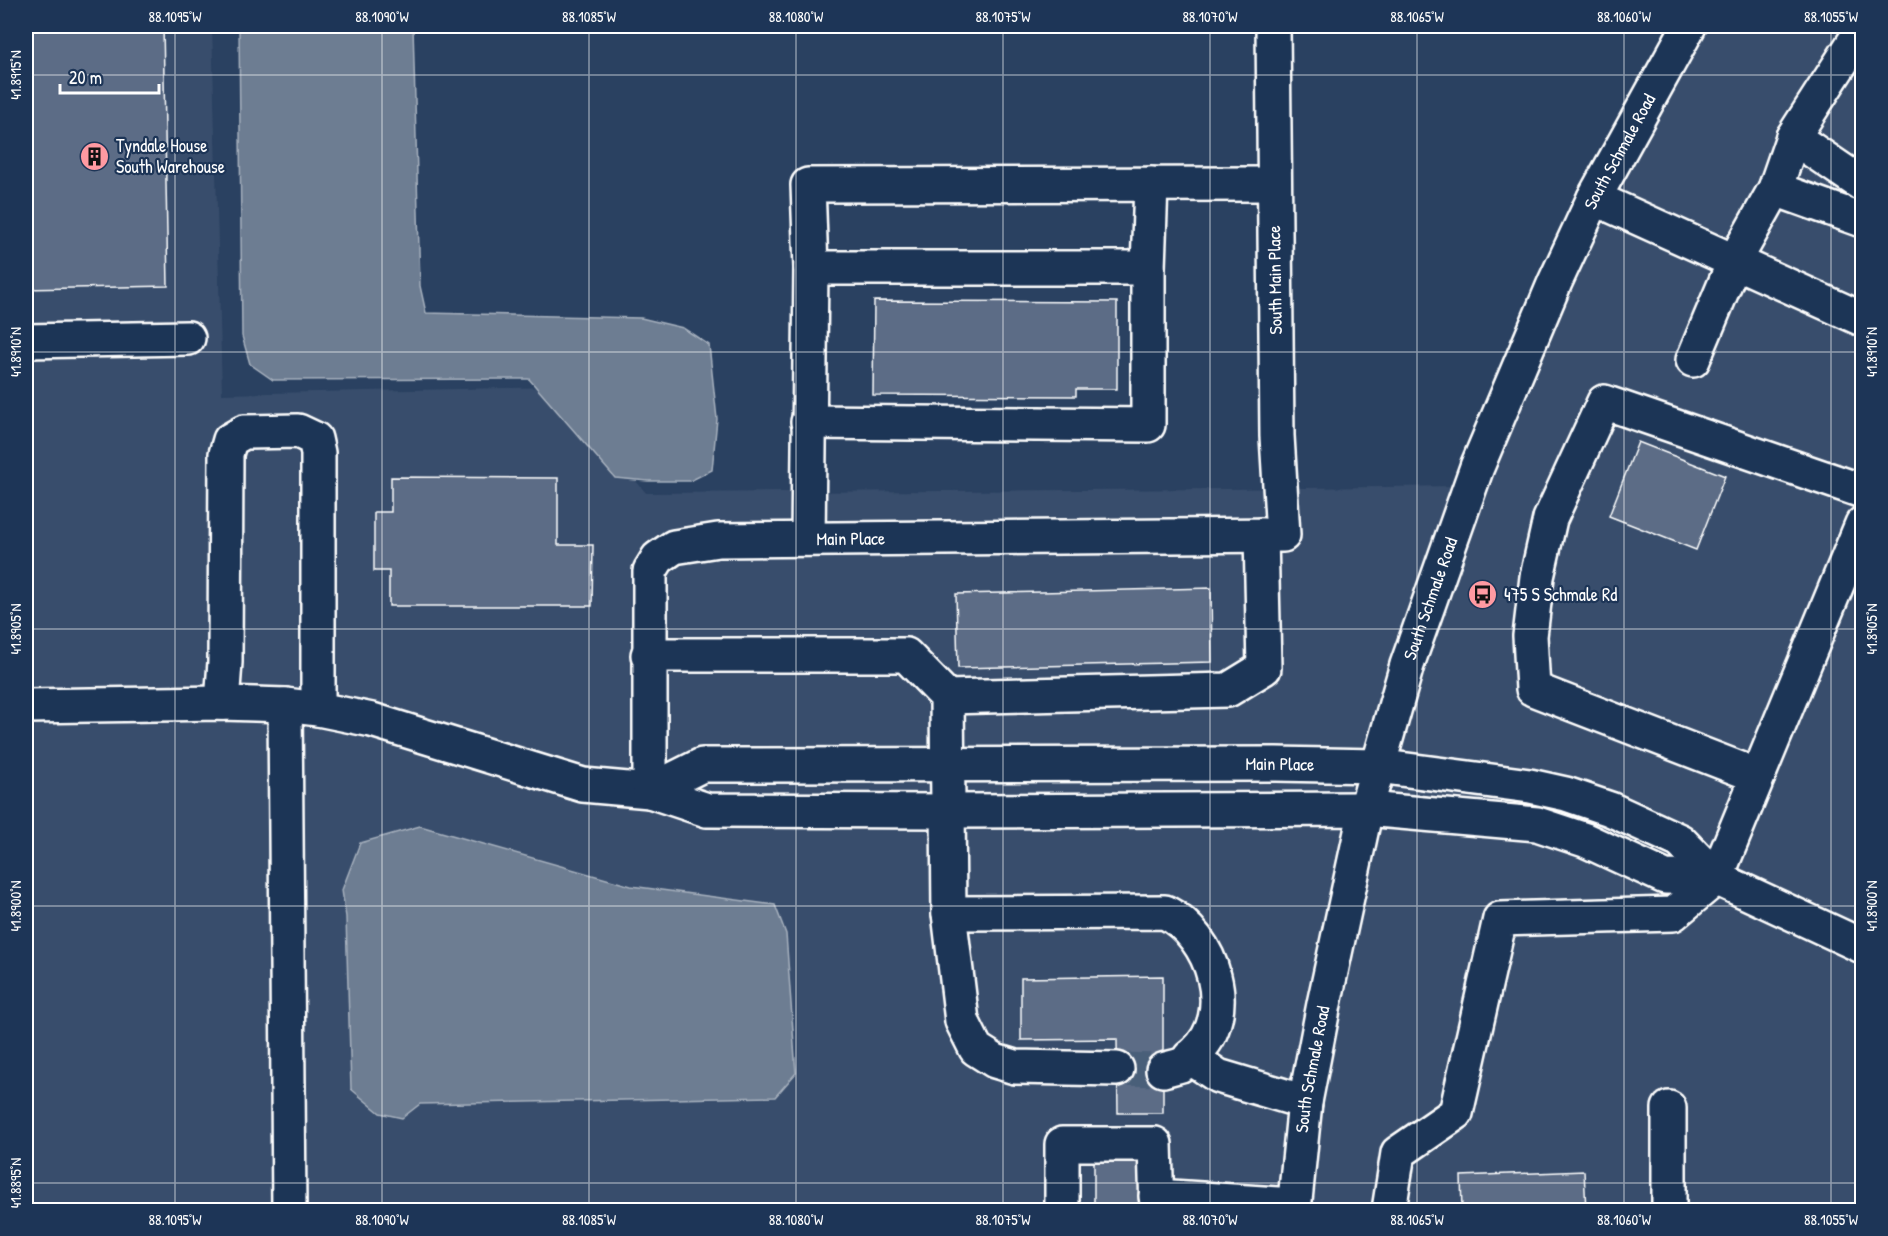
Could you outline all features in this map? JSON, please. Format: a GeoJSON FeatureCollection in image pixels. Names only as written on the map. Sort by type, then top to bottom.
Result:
{"type":"FeatureCollection","features":[{"type":"Feature","properties":{"kind":"street","name":"South Main Place"},"geometry":{"type":"LineString","coordinates":[[947,697],[1228,690],[1264,668],[1277,436],[1273,26]]}},
{"type":"Feature","properties":{"kind":"street","name":"South Schmale Road"},"geometry":{"type":"LineString","coordinates":[[1294,1208],[1305,1102],[1324,1004],[1366,808],[1407,665],[1477,467],[1555,282],[1594,198],[1689,26]]}},
{"type":"Feature","properties":{"kind":"street"},"geometry":{"type":"LineString","coordinates":[[1693,360],[1734,262],[1775,189],[1793,137],[1859,29]]}},
{"type":"Feature","properties":{"kind":"street"},"geometry":{"type":"LineString","coordinates":[[1793,137],[1863,184]]}},
{"type":"Feature","properties":{"kind":"street"},"geometry":{"type":"LineString","coordinates":[[808,422],[1148,425],[1148,268],[1151,184]]}},
{"type":"Feature","properties":{"kind":"street"},"geometry":{"type":"LineString","coordinates":[[808,539],[811,268],[808,185],[1274,184]]}},
{"type":"Feature","properties":{"kind":"street"},"geometry":{"type":"LineString","coordinates":[[1775,189],[1863,220]]}},
{"type":"Feature","properties":{"kind":"street"},"geometry":{"type":"LineString","coordinates":[[1594,198],[1863,319]]}},
{"type":"Feature","properties":{"kind":"street"},"geometry":{"type":"LineString","coordinates":[[811,268],[1148,268]]}},
{"type":"Feature","properties":{"kind":"street"},"geometry":{"type":"LineString","coordinates":[[26,341],[188,338]]}},
{"type":"Feature","properties":{"kind":"street"},"geometry":{"type":"LineString","coordinates":[[1758,776],[1533,689],[1530,636],[1537,577],[1550,519],[1604,402],[1863,491]]}},
{"type":"Feature","properties":{"kind":"street"},"geometry":{"type":"LineString","coordinates":[[222,703],[225,662],[226,454],[230,440],[244,432],[298,431],[315,439],[318,453],[318,709]]}},
{"type":"Feature","properties":{"kind":"street"},"geometry":{"type":"LineString","coordinates":[[1389,1210],[1398,1153],[1456,1113],[1500,919],[1673,914],[1716,878],[1863,524]]}},
{"type":"Feature","properties":{"kind":"street","name":"Main Place"},"geometry":{"type":"LineString","coordinates":[[1272,535],[718,540],[675,547],[657,558],[650,572],[648,655],[650,791],[702,765],[1275,764],[1377,766],[1530,786],[1566,794],[1610,809],[1680,841],[1716,878]]}},
{"type":"Feature","properties":{"kind":"street"},"geometry":{"type":"LineString","coordinates":[[648,655],[906,655],[947,697],[949,913],[962,1021],[976,1049],[995,1061],[1015,1067],[1117,1069]]}},
{"type":"Feature","properties":{"kind":"street"},"geometry":{"type":"LineString","coordinates":[[26,706],[222,703],[285,705],[318,709],[372,720],[583,785],[650,791],[707,810],[1366,808],[1537,824],[1585,840],[1665,877],[1716,878],[1863,946]]}},
{"type":"Feature","properties":{"kind":"street"},"geometry":{"type":"LineString","coordinates":[[285,705],[289,1210]]}},
{"type":"Feature","properties":{"kind":"street"},"geometry":{"type":"LineString","coordinates":[[949,913],[1165,912],[1177,918],[1194,934],[1210,962],[1216,989],[1216,1021],[1202,1047],[1177,1064],[1305,1102]]}},
{"type":"Feature","properties":{"kind":"street"},"geometry":{"type":"LineString","coordinates":[[1669,1108],[1670,1210]]}},
{"type":"Feature","properties":{"kind":"street"},"geometry":{"type":"LineString","coordinates":[[1062,1210],[1062,1144],[1155,1144],[1156,1203],[1294,1208]]}},
{"type":"Feature","properties":{"kind":"shaded area"},"geometry":{"type":"Polygon","coordinates":[[[26,26],[212,26],[222,394],[557,387],[646,493],[1463,486],[1358,789],[1288,1210],[26,1210],[26,26]]]}},
{"type":"Feature","properties":{"kind":"shaded area"},"geometry":{"type":"Polygon","coordinates":[[[239,26],[413,26],[420,286],[426,313],[641,318],[683,328],[709,345],[717,419],[712,470],[690,481],[615,478],[529,379],[273,380],[250,364],[242,336],[239,26]]]}},
{"type":"Feature","properties":{"kind":"shaded area"},"geometry":{"type":"Polygon","coordinates":[[[1710,26],[1862,26],[1862,1210],[1309,1210],[1332,1035],[1389,779],[1491,475],[1611,200],[1710,26]]]}},
{"type":"Feature","properties":{"kind":"shaded area"},"geometry":{"type":"Polygon","coordinates":[[[420,826],[631,886],[775,905],[786,934],[796,1073],[775,1097],[420,1104],[402,1118],[380,1113],[351,1089],[346,917],[342,890],[360,843],[420,826]]]}},
{"type":"Feature","properties":{"kind":"building","name":"Tyndale House South Warehouse"},"geometry":{"type":"Polygon","coordinates":[[[26,26],[163,26],[168,286],[26,289],[26,26]]]}},
{"type":"Feature","properties":{"kind":"building"},"geometry":{"type":"Polygon","coordinates":[[[874,301],[1117,302],[1117,389],[1076,389],[1076,396],[873,395],[874,301]]]}},
{"type":"Feature","properties":{"kind":"building"},"geometry":{"type":"Polygon","coordinates":[[[1638,442],[1725,476],[1696,550],[1609,516],[1638,442]]]}},
{"type":"Feature","properties":{"kind":"building"},"geometry":{"type":"Polygon","coordinates":[[[391,477],[558,478],[558,545],[593,545],[592,606],[389,606],[389,571],[374,571],[374,512],[391,512],[391,477]]]}},
{"type":"Feature","properties":{"kind":"building"},"geometry":{"type":"Polygon","coordinates":[[[1211,588],[1212,662],[958,668],[956,594],[1211,588]]]}},
{"type":"Feature","properties":{"kind":"building"},"geometry":{"type":"Polygon","coordinates":[[[1163,976],[1163,1113],[1118,1113],[1117,1039],[1021,1040],[1021,978],[1163,976]]]}},
{"type":"Feature","properties":{"kind":"building"},"geometry":{"type":"Polygon","coordinates":[[[1094,1161],[1146,1162],[1146,1210],[1094,1210],[1094,1161]]]}},
{"type":"Feature","properties":{"kind":"building"},"geometry":{"type":"Polygon","coordinates":[[[1584,1171],[1586,1210],[1462,1210],[1461,1176],[1584,1171]]]}},
{"type":"Feature","properties":{"kind":"tunnel"},"geometry":{"type":"LineString","coordinates":[[1117,1069],[1163,1070]]}},
{"type":"Feature","properties":{"kind":"place","name":"Tyndale House South Warehouse"},"geometry":{"type":"Point","coordinates":[95,156]}},
{"type":"Feature","properties":{"kind":"place","name":"475 S Schmale Rd"},"geometry":{"type":"Point","coordinates":[1483,595]}}]}
